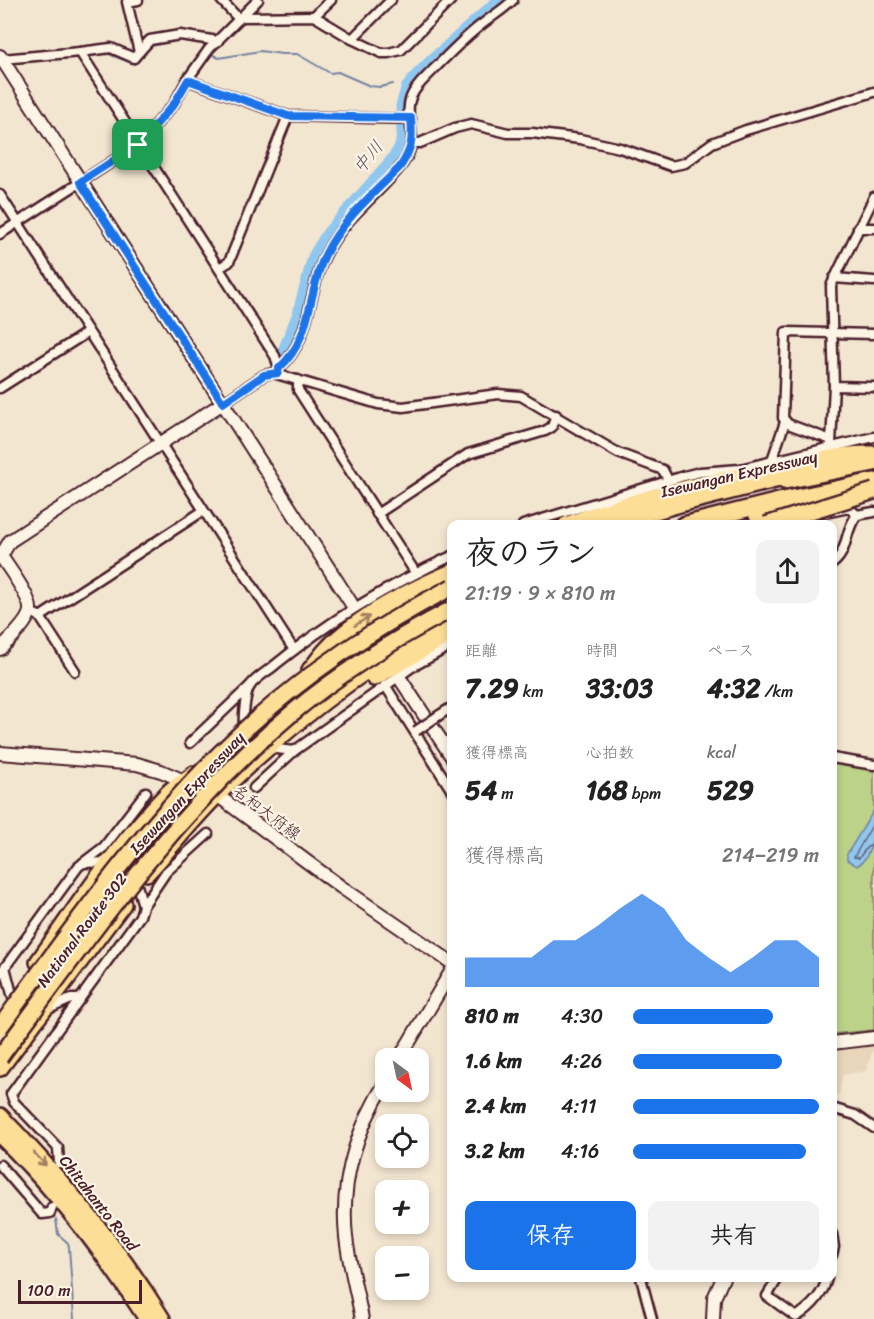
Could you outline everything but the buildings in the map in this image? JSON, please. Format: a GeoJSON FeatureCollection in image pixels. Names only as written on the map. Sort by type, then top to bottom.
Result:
{"type":"FeatureCollection","features":[{"type":"Feature","properties":{"kind":"highway"},"geometry":{"type":"LineString","coordinates":[[581,520],[676,489],[742,474],[874,454]]}},
{"type":"Feature","properties":{"kind":"highway"},"geometry":{"type":"LineString","coordinates":[[624,520],[767,482],[874,461]]}},
{"type":"Feature","properties":{"kind":"highway","name":"Isewangan Expressway"},"geometry":{"type":"LineString","coordinates":[[632,520],[700,501],[874,461]]}},
{"type":"Feature","properties":{"kind":"highway"},"geometry":{"type":"LineString","coordinates":[[703,520],[874,481]]}},
{"type":"Feature","properties":{"kind":"highway"},"geometry":{"type":"LineString","coordinates":[[744,520],[874,491]]}},
{"type":"Feature","properties":{"kind":"highway"},"geometry":{"type":"LineString","coordinates":[[782,520],[874,491]]}},
{"type":"Feature","properties":{"kind":"highway"},"geometry":{"type":"LineString","coordinates":[[310,670],[328,647],[350,629],[388,604],[447,574]]}},
{"type":"Feature","properties":{"kind":"highway","name":"Isewangan Expressway"},"geometry":{"type":"LineString","coordinates":[[0,1027],[126,858],[238,735],[322,666],[404,613],[447,589]]}},
{"type":"Feature","properties":{"kind":"highway","name":"National Route 302"},"geometry":{"type":"LineString","coordinates":[[0,1016],[109,862],[170,789],[186,782],[244,726],[310,670],[365,635],[447,589]]}},
{"type":"Feature","properties":{"kind":"highway","name":"Isewangan Expressway"},"geometry":{"type":"LineString","coordinates":[[0,1057],[142,866],[252,748],[292,713],[333,682],[406,634],[447,612]]}},
{"type":"Feature","properties":{"kind":"highway","name":"National Route 302"},"geometry":{"type":"LineString","coordinates":[[0,1068],[137,885],[217,795],[267,748],[329,697],[447,622]]}},
{"type":"Feature","properties":{"kind":"highway"},"geometry":{"type":"LineString","coordinates":[[329,697],[375,678],[447,636]]}},
{"type":"Feature","properties":{"kind":"highway","name":"Chitahanto Road"},"geometry":{"type":"LineString","coordinates":[[0,1116],[74,1198],[123,1262],[162,1319]]}},
{"type":"Feature","properties":{"kind":"highway","name":"Chitahanto Road"},"geometry":{"type":"LineString","coordinates":[[0,1135],[41,1178],[87,1233],[147,1319]]}},
{"type":"Feature","properties":{"kind":"street"},"geometry":{"type":"LineString","coordinates":[[138,0],[127,2],[139,52]]}},
{"type":"Feature","properties":{"kind":"street"},"geometry":{"type":"LineString","coordinates":[[221,0],[240,18],[314,16],[381,53],[394,53],[401,50],[451,0]]}},
{"type":"Feature","properties":{"kind":"street"},"geometry":{"type":"LineString","coordinates":[[0,234],[138,145],[174,104],[209,49],[258,0]]}},
{"type":"Feature","properties":{"kind":"street"},"geometry":{"type":"LineString","coordinates":[[314,16],[331,0]]}},
{"type":"Feature","properties":{"kind":"street"},"geometry":{"type":"LineString","coordinates":[[352,39],[391,0]]}},
{"type":"Feature","properties":{"kind":"street"},"geometry":{"type":"LineString","coordinates":[[75,671],[35,614],[1,556],[10,541],[264,375],[279,371],[289,360],[300,338],[326,252],[346,224],[400,167],[412,143],[409,104],[417,86],[481,25],[513,0]]}},
{"type":"Feature","properties":{"kind":"street"},"geometry":{"type":"LineString","coordinates":[[218,41],[180,34],[150,40],[134,58],[111,48],[1,58],[351,603]]}},
{"type":"Feature","properties":{"kind":"street"},"geometry":{"type":"LineString","coordinates":[[81,52],[138,145],[275,356],[279,371],[298,380],[378,404],[403,407],[498,394],[521,396],[618,453],[663,470],[668,480]]}},
{"type":"Feature","properties":{"kind":"street"},"geometry":{"type":"LineString","coordinates":[[188,80],[288,116],[411,118]]}},
{"type":"Feature","properties":{"kind":"street"},"geometry":{"type":"LineString","coordinates":[[412,143],[420,143],[455,128],[471,124],[507,133],[540,133],[580,139],[620,148],[671,166],[685,163],[712,143],[746,130],[874,92]]}},
{"type":"Feature","properties":{"kind":"street"},"geometry":{"type":"LineString","coordinates":[[219,268],[229,262],[288,116]]}},
{"type":"Feature","properties":{"kind":"street"},"geometry":{"type":"LineString","coordinates":[[0,195],[294,650]]}},
{"type":"Feature","properties":{"kind":"street"},"geometry":{"type":"LineString","coordinates":[[831,443],[834,333],[831,286],[874,197]]}},
{"type":"Feature","properties":{"kind":"street"},"geometry":{"type":"LineString","coordinates":[[858,228],[874,228]]}},
{"type":"Feature","properties":{"kind":"street"},"geometry":{"type":"LineString","coordinates":[[834,278],[874,281]]}},
{"type":"Feature","properties":{"kind":"street"},"geometry":{"type":"LineString","coordinates":[[0,388],[88,332]]}},
{"type":"Feature","properties":{"kind":"street"},"geometry":{"type":"LineString","coordinates":[[772,460],[785,422],[783,418],[786,332],[874,334]]}},
{"type":"Feature","properties":{"kind":"street"},"geometry":{"type":"LineString","coordinates":[[298,380],[298,390],[415,572]]}},
{"type":"Feature","properties":{"kind":"street"},"geometry":{"type":"LineString","coordinates":[[834,386],[874,387]]}},
{"type":"Feature","properties":{"kind":"street"},"geometry":{"type":"LineString","coordinates":[[377,514],[468,454],[545,431],[552,427],[556,415]]}},
{"type":"Feature","properties":{"kind":"street"},"geometry":{"type":"LineString","coordinates":[[785,422],[831,443]]}},
{"type":"Feature","properties":{"kind":"street"},"geometry":{"type":"LineString","coordinates":[[539,520],[700,472],[740,469],[831,443],[874,437]]}},
{"type":"Feature","properties":{"kind":"street"},"geometry":{"type":"LineString","coordinates":[[793,520],[849,508],[857,515]]}},
{"type":"Feature","properties":{"kind":"street"},"geometry":{"type":"LineString","coordinates":[[3,642],[25,620],[203,511]]}},
{"type":"Feature","properties":{"kind":"street"},"geometry":{"type":"LineString","coordinates":[[837,559],[843,554],[851,522],[857,515],[874,512]]}},
{"type":"Feature","properties":{"kind":"street"},"geometry":{"type":"LineString","coordinates":[[190,743],[250,686],[294,650],[340,617],[415,572],[447,558]]}},
{"type":"Feature","properties":{"kind":"street"},"geometry":{"type":"LineString","coordinates":[[254,788],[294,751],[412,667],[447,648]]}},
{"type":"Feature","properties":{"kind":"street"},"geometry":{"type":"LineString","coordinates":[[401,680],[447,749]]}},
{"type":"Feature","properties":{"kind":"street"},"geometry":{"type":"LineString","coordinates":[[386,685],[447,783]]}},
{"type":"Feature","properties":{"kind":"street"},"geometry":{"type":"LineString","coordinates":[[244,726],[243,716],[250,686]]}},
{"type":"Feature","properties":{"kind":"street"},"geometry":{"type":"LineString","coordinates":[[416,731],[447,710]]}},
{"type":"Feature","properties":{"kind":"street"},"geometry":{"type":"LineString","coordinates":[[267,748],[294,751]]}},
{"type":"Feature","properties":{"kind":"street","name":"名和大府線"},"geometry":{"type":"LineString","coordinates":[[0,753],[137,764],[161,771],[217,795],[341,886],[447,960]]}},
{"type":"Feature","properties":{"kind":"street"},"geometry":{"type":"LineString","coordinates":[[837,759],[874,765]]}},
{"type":"Feature","properties":{"kind":"street"},"geometry":{"type":"LineString","coordinates":[[13,998],[3,971],[78,867],[104,847],[146,792]]}},
{"type":"Feature","properties":{"kind":"street"},"geometry":{"type":"LineString","coordinates":[[59,1163],[58,1148],[14,1102],[11,1094],[140,916],[143,906],[166,872],[208,834]]}},
{"type":"Feature","properties":{"kind":"street"},"geometry":{"type":"LineString","coordinates":[[83,863],[109,862]]}},
{"type":"Feature","properties":{"kind":"street"},"geometry":{"type":"LineString","coordinates":[[137,885],[143,906]]}},
{"type":"Feature","properties":{"kind":"street"},"geometry":{"type":"LineString","coordinates":[[406,1048],[447,978]]}},
{"type":"Feature","properties":{"kind":"street"},"geometry":{"type":"LineString","coordinates":[[44,1011],[71,999],[80,999]]}},
{"type":"Feature","properties":{"kind":"street"},"geometry":{"type":"LineString","coordinates":[[837,1042],[874,1038]]}},
{"type":"Feature","properties":{"kind":"street"},"geometry":{"type":"LineString","coordinates":[[362,1319],[346,1239],[345,1197],[347,1175],[359,1133],[375,1102]]}},
{"type":"Feature","properties":{"kind":"street"},"geometry":{"type":"LineString","coordinates":[[837,1110],[855,1115],[874,1128]]}},
{"type":"Feature","properties":{"kind":"street"},"geometry":{"type":"LineString","coordinates":[[0,1165],[42,1214],[50,1213],[52,1207]]}},
{"type":"Feature","properties":{"kind":"street"},"geometry":{"type":"LineString","coordinates":[[642,1282],[652,1319]]}},
{"type":"Feature","properties":{"kind":"street"},"geometry":{"type":"LineString","coordinates":[[712,1319],[714,1298],[721,1282]]}},
{"type":"Feature","properties":{"kind":"street"},"geometry":{"type":"LineString","coordinates":[[776,1282],[767,1296],[796,1317],[809,1309],[826,1282]]}},
{"type":"Feature","properties":{"kind":"shaded area"},"geometry":{"type":"Polygon","coordinates":[[[872,1043],[874,1047],[866,1071],[842,1075],[839,1095],[837,1094],[837,1047],[872,1043]]]}},
{"type":"Feature","properties":{"kind":"green space"},"geometry":{"type":"Polygon","coordinates":[[[837,760],[864,764],[874,770],[874,1030],[837,1034],[837,760]]]}},
{"type":"Feature","properties":{"kind":"water"},"geometry":{"type":"Polygon","coordinates":[[[874,810],[870,849],[863,862],[857,866],[847,860],[847,854],[874,810]]]}},
{"type":"Feature","properties":{"kind":"waterway","name":"中川"},"geometry":{"type":"LineString","coordinates":[[283,356],[299,316],[315,257],[329,234],[393,161],[402,147],[403,106],[408,89],[433,61],[501,0]]}},
{"type":"Feature","properties":{"kind":"waterway"},"geometry":{"type":"LineString","coordinates":[[106,53],[134,64],[151,46],[179,40],[190,42]]}},
{"type":"Feature","properties":{"kind":"waterway"},"geometry":{"type":"LineString","coordinates":[[213,55],[219,58],[260,51],[297,54],[330,73],[338,72],[370,86],[380,87],[393,84]]}},
{"type":"Feature","properties":{"kind":"waterway"},"geometry":{"type":"LineString","coordinates":[[91,55],[100,53]]}},
{"type":"Feature","properties":{"kind":"waterway"},"geometry":{"type":"LineString","coordinates":[[17,63],[74,57]]}},
{"type":"Feature","properties":{"kind":"waterway"},"geometry":{"type":"LineString","coordinates":[[56,1219],[58,1234],[68,1243],[69,1247],[74,1319]]}},
{"type":"Feature","properties":{"kind":"tunnel"},"geometry":{"type":"LineString","coordinates":[[351,603],[386,657]]}},
{"type":"Feature","properties":{"kind":"route"},"geometry":{"type":"LineString","coordinates":[[188,80],[288,116],[411,118],[413,135],[412,143],[400,167],[362,205],[326,252],[321,263],[306,323],[289,360],[279,368],[278,373],[264,375],[223,403],[80,182],[138,145],[174,104],[188,80]]}}]}
